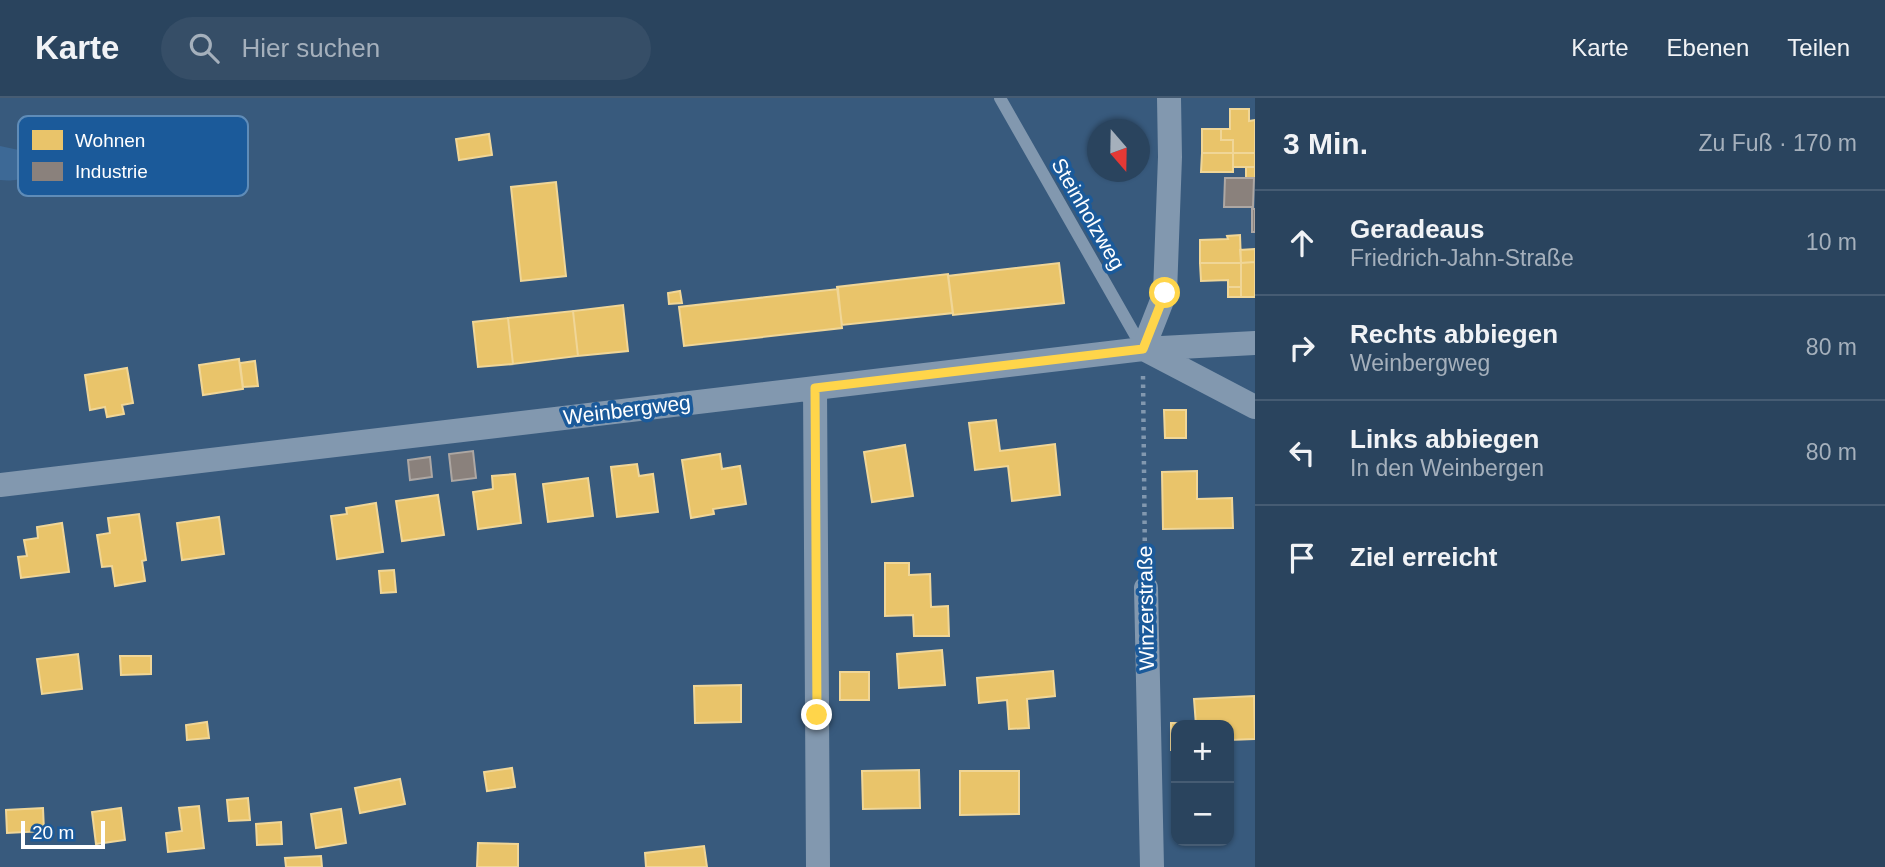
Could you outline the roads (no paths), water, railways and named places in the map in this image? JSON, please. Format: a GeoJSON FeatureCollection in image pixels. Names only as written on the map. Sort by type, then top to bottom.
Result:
{"type":"FeatureCollection","features":[{"type":"Feature","properties":{"kind":"street"},"geometry":{"type":"LineString","coordinates":[[1169,98],[1170,157],[1165,293],[1143,349],[1255,407]]}},
{"type":"Feature","properties":{"kind":"street","name":"Weinbergweg"},"geometry":{"type":"LineString","coordinates":[[0,485],[1143,349],[1255,343]]}},
{"type":"Feature","properties":{"kind":"street"},"geometry":{"type":"LineString","coordinates":[[815,388],[818,867]]}},
{"type":"Feature","properties":{"kind":"street","name":"Winzerstraße"},"geometry":{"type":"LineString","coordinates":[[1146,588],[1152,867]]}},
{"type":"Feature","properties":{"kind":"lane","name":"Steinholzweg"},"geometry":{"type":"LineString","coordinates":[[1000,98],[1143,349]]}},
{"type":"Feature","properties":{"kind":"water"},"geometry":{"type":"Polygon","coordinates":[[[0,146],[18,150],[18,179],[0,180],[0,146]]]}}]}
